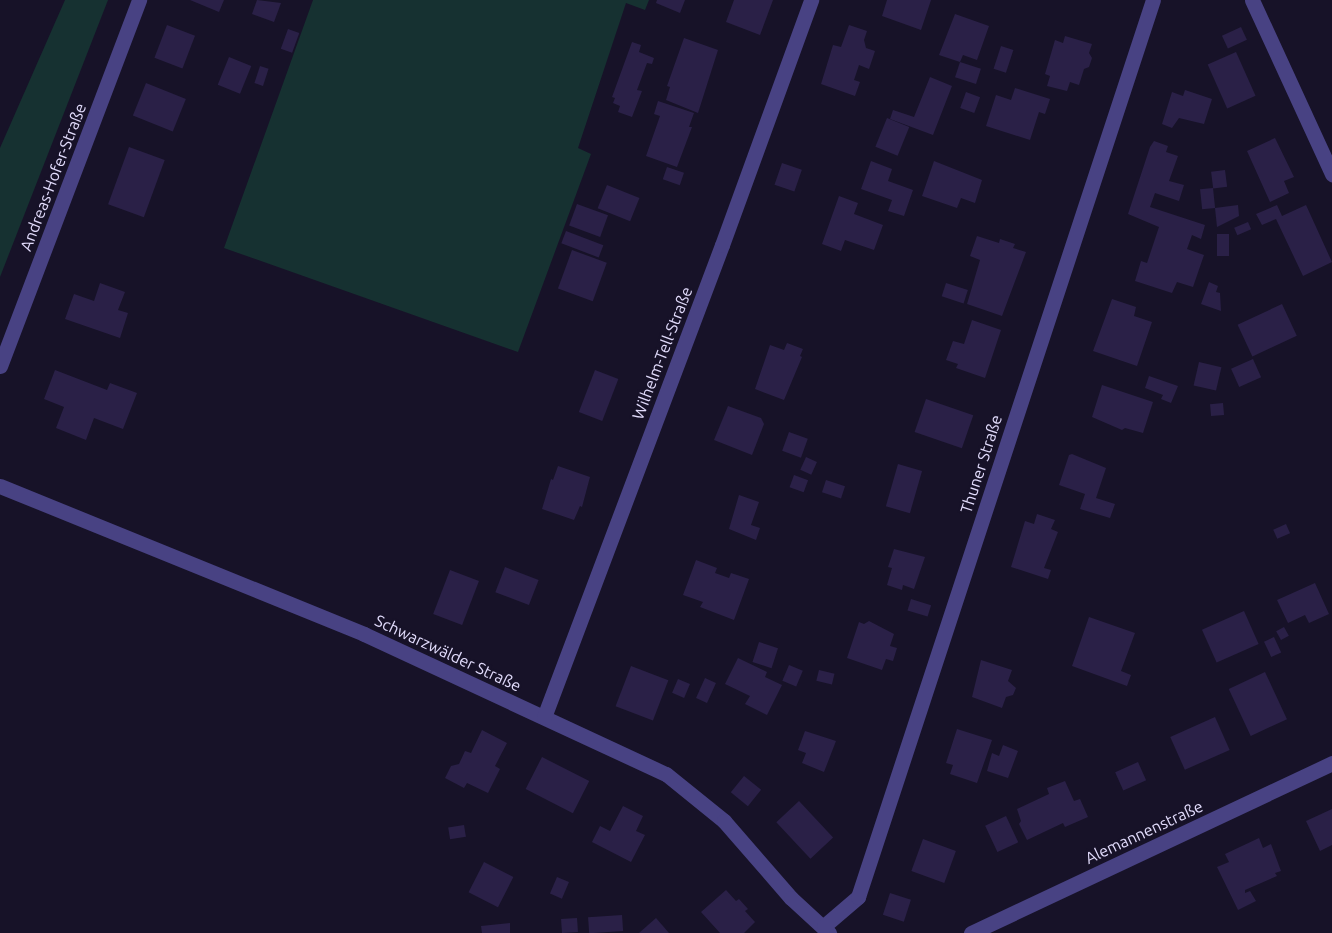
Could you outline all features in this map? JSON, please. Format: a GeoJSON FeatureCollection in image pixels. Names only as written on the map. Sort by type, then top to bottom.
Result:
{"type":"FeatureCollection","features":[{"type":"Feature","properties":{"kind":"street","name":"Andreas-Hofer-Straße"},"geometry":{"type":"LineString","coordinates":[[0,366],[139,0]]}},
{"type":"Feature","properties":{"kind":"street","name":"Wilhelm-Tell-Straße"},"geometry":{"type":"LineString","coordinates":[[544,717],[719,254],[811,0]]}},
{"type":"Feature","properties":{"kind":"street","name":"Thuner Straße"},"geometry":{"type":"LineString","coordinates":[[827,930],[858,897],[1153,0]]}},
{"type":"Feature","properties":{"kind":"street"},"geometry":{"type":"LineString","coordinates":[[1252,0],[1332,174]]}},
{"type":"Feature","properties":{"kind":"street","name":"Schwarzwälder Straße"},"geometry":{"type":"LineString","coordinates":[[0,486],[364,634],[666,774],[724,821],[791,898],[827,930]]}},
{"type":"Feature","properties":{"kind":"street","name":"Alemannenstraße"},"geometry":{"type":"LineString","coordinates":[[971,933],[1332,763]]}},
{"type":"Feature","properties":{"kind":"green space"},"geometry":{"type":"Polygon","coordinates":[[[65,0],[108,0],[0,277],[0,148],[65,0]]]}},
{"type":"Feature","properties":{"kind":"green space"},"geometry":{"type":"Polygon","coordinates":[[[313,0],[649,0],[645,10],[626,3],[578,148],[591,154],[518,352],[224,248],[313,0]]]}},
{"type":"Feature","properties":{"kind":"building"},"geometry":{"type":"Polygon","coordinates":[[[190,0],[224,0],[219,12],[190,0]]]}},
{"type":"Feature","properties":{"kind":"building"},"geometry":{"type":"Polygon","coordinates":[[[257,0],[281,3],[274,22],[252,14],[257,0]]]}},
{"type":"Feature","properties":{"kind":"building"},"geometry":{"type":"Polygon","coordinates":[[[657,0],[685,0],[680,13],[656,3],[657,0]]]}},
{"type":"Feature","properties":{"kind":"building"},"geometry":{"type":"Polygon","coordinates":[[[734,0],[773,0],[760,35],[726,22],[734,0]]]}},
{"type":"Feature","properties":{"kind":"building"},"geometry":{"type":"Polygon","coordinates":[[[887,0],[931,0],[921,30],[882,16],[887,0]]]}},
{"type":"Feature","properties":{"kind":"building"},"geometry":{"type":"Polygon","coordinates":[[[955,14],[989,26],[977,60],[963,55],[960,62],[939,55],[955,14]]]}},
{"type":"Feature","properties":{"kind":"building"},"geometry":{"type":"Polygon","coordinates":[[[167,25],[195,36],[182,68],[154,58],[167,25]]]}},
{"type":"Feature","properties":{"kind":"building"},"geometry":{"type":"Polygon","coordinates":[[[849,25],[867,31],[864,40],[866,48],[875,51],[869,69],[859,65],[854,80],[860,82],[855,96],[821,84],[833,45],[841,47],[849,25]]]}},
{"type":"Feature","properties":{"kind":"building"},"geometry":{"type":"Polygon","coordinates":[[[1241,27],[1247,40],[1228,49],[1222,36],[1241,27]]]}},
{"type":"Feature","properties":{"kind":"building"},"geometry":{"type":"Polygon","coordinates":[[[288,29],[299,33],[292,53],[281,49],[288,29]]]}},
{"type":"Feature","properties":{"kind":"building"},"geometry":{"type":"Polygon","coordinates":[[[1065,36],[1092,44],[1089,53],[1092,58],[1089,67],[1084,69],[1079,85],[1070,82],[1067,91],[1047,86],[1050,76],[1045,74],[1055,40],[1063,43],[1065,36]]]}},
{"type":"Feature","properties":{"kind":"building"},"geometry":{"type":"Polygon","coordinates":[[[684,38],[718,50],[698,113],[666,100],[670,87],[667,86],[684,38]]]}},
{"type":"Feature","properties":{"kind":"building"},"geometry":{"type":"Polygon","coordinates":[[[632,42],[641,45],[639,52],[654,58],[652,64],[647,63],[637,90],[642,91],[632,117],[618,112],[620,106],[613,103],[615,98],[612,97],[632,42]]]}},
{"type":"Feature","properties":{"kind":"building"},"geometry":{"type":"Polygon","coordinates":[[[1001,46],[1013,50],[1006,73],[994,69],[1001,46]]]}},
{"type":"Feature","properties":{"kind":"building"},"geometry":{"type":"Polygon","coordinates":[[[1236,52],[1256,96],[1227,108],[1208,65],[1236,52]]]}},
{"type":"Feature","properties":{"kind":"building"},"geometry":{"type":"Polygon","coordinates":[[[229,57],[251,66],[240,94],[218,85],[229,57]]]}},
{"type":"Feature","properties":{"kind":"building"},"geometry":{"type":"Polygon","coordinates":[[[960,62],[981,69],[976,84],[955,77],[960,62]]]}},
{"type":"Feature","properties":{"kind":"building"},"geometry":{"type":"Polygon","coordinates":[[[260,66],[269,69],[263,86],[254,83],[260,66]]]}},
{"type":"Feature","properties":{"kind":"building"},"geometry":{"type":"Polygon","coordinates":[[[930,77],[952,86],[933,135],[890,119],[893,110],[914,117],[930,77]]]}},
{"type":"Feature","properties":{"kind":"building"},"geometry":{"type":"Polygon","coordinates":[[[146,83],[186,99],[173,132],[133,115],[146,83]]]}},
{"type":"Feature","properties":{"kind":"building"},"geometry":{"type":"Polygon","coordinates":[[[1015,88],[1050,99],[1045,114],[1039,112],[1030,140],[986,126],[996,95],[1011,100],[1015,88]]]}},
{"type":"Feature","properties":{"kind":"building"},"geometry":{"type":"Polygon","coordinates":[[[1185,90],[1212,99],[1204,124],[1179,118],[1172,128],[1162,124],[1172,92],[1183,96],[1185,90]]]}},
{"type":"Feature","properties":{"kind":"building"},"geometry":{"type":"Polygon","coordinates":[[[966,92],[980,97],[974,113],[960,108],[966,92]]]}},
{"type":"Feature","properties":{"kind":"building"},"geometry":{"type":"Polygon","coordinates":[[[658,101],[694,113],[689,127],[692,127],[677,167],[646,156],[660,116],[654,114],[658,101]]]}},
{"type":"Feature","properties":{"kind":"building"},"geometry":{"type":"Polygon","coordinates":[[[887,118],[909,127],[898,156],[875,147],[887,118]]]}},
{"type":"Feature","properties":{"kind":"building"},"geometry":{"type":"Polygon","coordinates":[[[1275,138],[1294,177],[1284,181],[1289,193],[1270,202],[1247,151],[1275,138]]]}},
{"type":"Feature","properties":{"kind":"building"},"geometry":{"type":"Polygon","coordinates":[[[1154,141],[1168,146],[1166,152],[1178,156],[1169,181],[1184,185],[1179,201],[1155,193],[1150,207],[1205,225],[1201,239],[1192,235],[1187,249],[1204,255],[1193,287],[1177,282],[1172,293],[1135,281],[1141,261],[1147,263],[1159,227],[1128,214],[1154,141]]]}},
{"type":"Feature","properties":{"kind":"building"},"geometry":{"type":"Polygon","coordinates":[[[129,147],[165,160],[144,217],[108,204],[129,147]]]}},
{"type":"Feature","properties":{"kind":"building"},"geometry":{"type":"Polygon","coordinates":[[[871,161],[892,169],[888,181],[913,190],[904,216],[888,211],[892,200],[861,189],[871,161]]]}},
{"type":"Feature","properties":{"kind":"building"},"geometry":{"type":"Polygon","coordinates":[[[934,161],[982,180],[975,203],[961,198],[957,208],[922,196],[934,161]]]}},
{"type":"Feature","properties":{"kind":"building"},"geometry":{"type":"Polygon","coordinates":[[[782,163],[802,170],[794,192],[775,185],[782,163]]]}},
{"type":"Feature","properties":{"kind":"building"},"geometry":{"type":"Polygon","coordinates":[[[667,167],[684,173],[680,185],[663,179],[667,167]]]}},
{"type":"Feature","properties":{"kind":"building"},"geometry":{"type":"Polygon","coordinates":[[[1225,170],[1227,187],[1213,189],[1211,172],[1225,170]]]}},
{"type":"Feature","properties":{"kind":"building"},"geometry":{"type":"Polygon","coordinates":[[[607,185],[639,198],[630,221],[598,208],[607,185]]]}},
{"type":"Feature","properties":{"kind":"building"},"geometry":{"type":"Polygon","coordinates":[[[1213,188],[1215,208],[1202,209],[1200,189],[1213,188]]]}},
{"type":"Feature","properties":{"kind":"building"},"geometry":{"type":"Polygon","coordinates":[[[839,196],[858,203],[854,214],[883,225],[874,250],[845,240],[841,251],[822,244],[839,196]]]}},
{"type":"Feature","properties":{"kind":"building"},"geometry":{"type":"Polygon","coordinates":[[[577,204],[608,215],[600,237],[569,226],[577,204]]]}},
{"type":"Feature","properties":{"kind":"building"},"geometry":{"type":"Polygon","coordinates":[[[1238,205],[1239,216],[1217,227],[1215,208],[1238,205]]]}},
{"type":"Feature","properties":{"kind":"building"},"geometry":{"type":"Polygon","coordinates":[[[1277,205],[1282,216],[1306,205],[1332,262],[1303,276],[1276,219],[1262,225],[1256,214],[1277,205]]]}},
{"type":"Feature","properties":{"kind":"building"},"geometry":{"type":"Polygon","coordinates":[[[1248,222],[1251,229],[1237,235],[1234,228],[1248,222]]]}},
{"type":"Feature","properties":{"kind":"building"},"geometry":{"type":"Polygon","coordinates":[[[566,231],[603,245],[599,257],[561,243],[566,231]]]}},
{"type":"Feature","properties":{"kind":"building"},"geometry":{"type":"Polygon","coordinates":[[[1217,234],[1229,234],[1229,256],[1217,256],[1217,234]]]}},
{"type":"Feature","properties":{"kind":"building"},"geometry":{"type":"Polygon","coordinates":[[[977,236],[999,243],[1000,239],[1015,244],[1013,248],[1026,252],[1002,316],[967,304],[980,260],[970,256],[977,236]]]}},
{"type":"Feature","properties":{"kind":"building"},"geometry":{"type":"Polygon","coordinates":[[[572,250],[607,263],[593,301],[558,289],[572,250]]]}},
{"type":"Feature","properties":{"kind":"building"},"geometry":{"type":"Polygon","coordinates":[[[1209,282],[1218,286],[1216,292],[1220,293],[1221,311],[1201,304],[1209,282]]]}},
{"type":"Feature","properties":{"kind":"building"},"geometry":{"type":"Polygon","coordinates":[[[100,283],[125,292],[118,310],[128,313],[120,338],[65,319],[74,294],[94,301],[100,283]]]}},
{"type":"Feature","properties":{"kind":"building"},"geometry":{"type":"Polygon","coordinates":[[[946,283],[968,290],[964,303],[942,296],[946,283]]]}},
{"type":"Feature","properties":{"kind":"building"},"geometry":{"type":"Polygon","coordinates":[[[1112,299],[1136,307],[1134,316],[1152,322],[1137,366],[1093,351],[1112,299]]]}},
{"type":"Feature","properties":{"kind":"building"},"geometry":{"type":"Polygon","coordinates":[[[1282,304],[1297,336],[1252,356],[1238,325],[1282,304]]]}},
{"type":"Feature","properties":{"kind":"building"},"geometry":{"type":"Polygon","coordinates":[[[972,320],[1001,330],[985,378],[956,368],[958,364],[946,360],[953,341],[964,344],[972,320]]]}},
{"type":"Feature","properties":{"kind":"building"},"geometry":{"type":"Polygon","coordinates":[[[787,343],[803,349],[800,356],[802,357],[784,400],[755,389],[770,345],[784,350],[787,343]]]}},
{"type":"Feature","properties":{"kind":"building"},"geometry":{"type":"Polygon","coordinates":[[[1253,359],[1261,377],[1239,387],[1231,369],[1253,359]]]}},
{"type":"Feature","properties":{"kind":"building"},"geometry":{"type":"Polygon","coordinates":[[[1199,362],[1221,367],[1216,391],[1194,385],[1199,362]]]}},
{"type":"Feature","properties":{"kind":"building"},"geometry":{"type":"Polygon","coordinates":[[[55,370],[107,390],[110,383],[137,393],[123,429],[94,418],[86,440],[56,428],[64,407],[44,399],[55,370]]]}},
{"type":"Feature","properties":{"kind":"building"},"geometry":{"type":"Polygon","coordinates":[[[595,370],[618,379],[602,421],[579,412],[595,370]]]}},
{"type":"Feature","properties":{"kind":"building"},"geometry":{"type":"Polygon","coordinates":[[[1149,376],[1178,386],[1171,403],[1161,399],[1163,395],[1145,388],[1149,376]]]}},
{"type":"Feature","properties":{"kind":"building"},"geometry":{"type":"Polygon","coordinates":[[[1102,385],[1153,402],[1143,433],[1125,428],[1122,430],[1092,417],[1102,385]]]}},
{"type":"Feature","properties":{"kind":"building"},"geometry":{"type":"Polygon","coordinates":[[[926,399],[973,415],[962,448],[915,432],[926,399]]]}},
{"type":"Feature","properties":{"kind":"building"},"geometry":{"type":"Polygon","coordinates":[[[1223,403],[1224,415],[1211,416],[1210,404],[1223,403]]]}},
{"type":"Feature","properties":{"kind":"building"},"geometry":{"type":"Polygon","coordinates":[[[728,406],[761,418],[764,424],[752,455],[714,440],[728,406]]]}},
{"type":"Feature","properties":{"kind":"building"},"geometry":{"type":"Polygon","coordinates":[[[789,432],[808,439],[801,458],[782,451],[789,432]]]}},
{"type":"Feature","properties":{"kind":"building"},"geometry":{"type":"Polygon","coordinates":[[[1072,454],[1106,468],[1096,498],[1115,504],[1110,518],[1080,509],[1085,494],[1059,485],[1069,455],[1072,454]]]}},
{"type":"Feature","properties":{"kind":"building"},"geometry":{"type":"Polygon","coordinates":[[[806,457],[817,462],[811,475],[800,470],[806,457]]]}},
{"type":"Feature","properties":{"kind":"building"},"geometry":{"type":"Polygon","coordinates":[[[898,464],[922,471],[910,513],[886,506],[898,464]]]}},
{"type":"Feature","properties":{"kind":"building"},"geometry":{"type":"Polygon","coordinates":[[[558,466],[590,477],[582,507],[580,506],[574,520],[542,509],[551,479],[553,480],[558,466]]]}},
{"type":"Feature","properties":{"kind":"building"},"geometry":{"type":"Polygon","coordinates":[[[794,475],[808,480],[804,492],[790,487],[794,475]]]}},
{"type":"Feature","properties":{"kind":"building"},"geometry":{"type":"Polygon","coordinates":[[[826,480],[845,486],[841,499],[822,492],[826,480]]]}},
{"type":"Feature","properties":{"kind":"building"},"geometry":{"type":"Polygon","coordinates":[[[739,495],[759,502],[751,525],[760,528],[756,540],[729,529],[739,495]]]}},
{"type":"Feature","properties":{"kind":"building"},"geometry":{"type":"Polygon","coordinates":[[[1037,514],[1055,520],[1051,529],[1058,532],[1044,568],[1051,570],[1048,579],[1011,567],[1025,521],[1034,524],[1037,514]]]}},
{"type":"Feature","properties":{"kind":"building"},"geometry":{"type":"Polygon","coordinates":[[[1286,524],[1290,533],[1277,539],[1273,530],[1286,524]]]}},
{"type":"Feature","properties":{"kind":"building"},"geometry":{"type":"Polygon","coordinates":[[[894,549],[925,557],[914,589],[903,585],[902,590],[887,585],[892,568],[888,567],[894,549]]]}},
{"type":"Feature","properties":{"kind":"building"},"geometry":{"type":"Polygon","coordinates":[[[696,560],[717,568],[715,573],[729,578],[731,573],[749,579],[734,620],[700,607],[703,602],[683,595],[696,560]]]}},
{"type":"Feature","properties":{"kind":"building"},"geometry":{"type":"Polygon","coordinates":[[[505,567],[539,580],[529,605],[495,592],[505,567]]]}},
{"type":"Feature","properties":{"kind":"building"},"geometry":{"type":"Polygon","coordinates":[[[450,570],[479,581],[462,625],[433,614],[450,570]]]}},
{"type":"Feature","properties":{"kind":"building"},"geometry":{"type":"Polygon","coordinates":[[[1315,583],[1329,614],[1309,623],[1305,615],[1288,623],[1277,600],[1315,583]]]}},
{"type":"Feature","properties":{"kind":"building"},"geometry":{"type":"Polygon","coordinates":[[[911,599],[931,605],[928,617],[907,610],[911,599]]]}},
{"type":"Feature","properties":{"kind":"building"},"geometry":{"type":"Polygon","coordinates":[[[1244,611],[1259,644],[1217,663],[1202,630],[1244,611]]]}},
{"type":"Feature","properties":{"kind":"building"},"geometry":{"type":"Polygon","coordinates":[[[1089,617],[1135,633],[1121,671],[1131,675],[1127,686],[1072,666],[1089,617]]]}},
{"type":"Feature","properties":{"kind":"building"},"geometry":{"type":"Polygon","coordinates":[[[869,621],[894,634],[890,646],[897,648],[893,661],[886,659],[882,670],[847,658],[859,622],[864,624],[869,621]]]}},
{"type":"Feature","properties":{"kind":"building"},"geometry":{"type":"Polygon","coordinates":[[[1284,627],[1289,636],[1281,640],[1276,631],[1284,627]]]}},
{"type":"Feature","properties":{"kind":"building"},"geometry":{"type":"Polygon","coordinates":[[[1274,637],[1281,652],[1271,657],[1264,642],[1274,637]]]}},
{"type":"Feature","properties":{"kind":"building"},"geometry":{"type":"Polygon","coordinates":[[[759,642],[778,648],[772,668],[753,662],[759,642]]]}},
{"type":"Feature","properties":{"kind":"building"},"geometry":{"type":"Polygon","coordinates":[[[738,658],[767,672],[765,677],[782,685],[767,715],[745,704],[750,696],[725,684],[738,658]]]}},
{"type":"Feature","properties":{"kind":"building"},"geometry":{"type":"Polygon","coordinates":[[[981,660],[1012,670],[1008,681],[1016,688],[1013,695],[1006,697],[1002,708],[972,697],[981,660]]]}},
{"type":"Feature","properties":{"kind":"building"},"geometry":{"type":"Polygon","coordinates":[[[789,665],[803,671],[796,687],[782,681],[789,665]]]}},
{"type":"Feature","properties":{"kind":"building"},"geometry":{"type":"Polygon","coordinates":[[[631,666],[668,680],[653,720],[616,706],[631,666]]]}},
{"type":"Feature","properties":{"kind":"building"},"geometry":{"type":"Polygon","coordinates":[[[819,670],[835,674],[832,685],[816,681],[819,670]]]}},
{"type":"Feature","properties":{"kind":"building"},"geometry":{"type":"Polygon","coordinates":[[[1265,672],[1287,719],[1251,736],[1229,689],[1265,672]]]}},
{"type":"Feature","properties":{"kind":"building"},"geometry":{"type":"Polygon","coordinates":[[[705,678],[716,683],[707,703],[696,698],[705,678]]]}},
{"type":"Feature","properties":{"kind":"building"},"geometry":{"type":"Polygon","coordinates":[[[678,679],[690,684],[684,698],[672,693],[678,679]]]}},
{"type":"Feature","properties":{"kind":"building"},"geometry":{"type":"Polygon","coordinates":[[[1215,717],[1230,750],[1185,770],[1170,737],[1215,717]]]}},
{"type":"Feature","properties":{"kind":"building"},"geometry":{"type":"Polygon","coordinates":[[[957,729],[992,740],[977,783],[950,774],[953,765],[946,763],[957,729]]]}},
{"type":"Feature","properties":{"kind":"building"},"geometry":{"type":"Polygon","coordinates":[[[482,730],[507,743],[495,766],[500,769],[488,793],[467,783],[464,788],[445,778],[451,766],[459,764],[465,751],[471,753],[482,730]]]}},
{"type":"Feature","properties":{"kind":"building"},"geometry":{"type":"Polygon","coordinates":[[[805,731],[836,741],[824,772],[802,763],[806,753],[798,750],[805,731]]]}},
{"type":"Feature","properties":{"kind":"building"},"geometry":{"type":"Polygon","coordinates":[[[1003,745],[1018,751],[1008,778],[987,771],[992,753],[999,756],[1003,745]]]}},
{"type":"Feature","properties":{"kind":"building"},"geometry":{"type":"Polygon","coordinates":[[[542,757],[589,781],[573,813],[526,789],[542,757]]]}},
{"type":"Feature","properties":{"kind":"building"},"geometry":{"type":"Polygon","coordinates":[[[1138,762],[1146,780],[1123,790],[1115,772],[1138,762]]]}},
{"type":"Feature","properties":{"kind":"building"},"geometry":{"type":"Polygon","coordinates":[[[744,776],[761,790],[748,806],[731,792],[744,776]]]}},
{"type":"Feature","properties":{"kind":"building"},"geometry":{"type":"Polygon","coordinates":[[[1065,781],[1074,801],[1080,799],[1088,817],[1065,827],[1063,823],[1027,840],[1019,824],[1021,821],[1017,809],[1049,794],[1047,788],[1065,781]]]}},
{"type":"Feature","properties":{"kind":"building"},"geometry":{"type":"Polygon","coordinates":[[[799,801],[833,838],[810,859],[776,822],[799,801]]]}},
{"type":"Feature","properties":{"kind":"building"},"geometry":{"type":"Polygon","coordinates":[[[623,806],[643,816],[636,831],[645,835],[631,862],[592,842],[600,826],[610,831],[623,806]]]}},
{"type":"Feature","properties":{"kind":"building"},"geometry":{"type":"Polygon","coordinates":[[[1332,809],[1332,845],[1320,851],[1306,821],[1332,809]]]}},
{"type":"Feature","properties":{"kind":"building"},"geometry":{"type":"Polygon","coordinates":[[[1006,816],[1018,842],[997,852],[985,826],[1006,816]]]}},
{"type":"Feature","properties":{"kind":"building"},"geometry":{"type":"Polygon","coordinates":[[[464,825],[466,837],[450,839],[448,828],[464,825]]]}},
{"type":"Feature","properties":{"kind":"building"},"geometry":{"type":"Polygon","coordinates":[[[1259,838],[1263,848],[1271,844],[1281,871],[1275,873],[1277,876],[1245,890],[1245,893],[1250,891],[1256,901],[1238,910],[1217,867],[1229,862],[1225,854],[1259,838]]]}},
{"type":"Feature","properties":{"kind":"building"},"geometry":{"type":"Polygon","coordinates":[[[923,839],[956,851],[944,883],[911,871],[923,839]]]}},
{"type":"Feature","properties":{"kind":"building"},"geometry":{"type":"Polygon","coordinates":[[[484,862],[513,877],[498,907],[469,892],[484,862]]]}},
{"type":"Feature","properties":{"kind":"building"},"geometry":{"type":"Polygon","coordinates":[[[557,877],[569,882],[562,899],[550,894],[557,877]]]}},
{"type":"Feature","properties":{"kind":"building"},"geometry":{"type":"Polygon","coordinates":[[[726,890],[736,901],[739,899],[748,909],[745,911],[755,922],[744,933],[720,933],[701,912],[726,890]]]}},
{"type":"Feature","properties":{"kind":"building"},"geometry":{"type":"Polygon","coordinates":[[[890,893],[911,900],[904,922],[883,915],[890,893]]]}},
{"type":"Feature","properties":{"kind":"building"},"geometry":{"type":"Polygon","coordinates":[[[622,915],[623,931],[589,933],[588,917],[622,915]]]}},
{"type":"Feature","properties":{"kind":"building"},"geometry":{"type":"Polygon","coordinates":[[[577,918],[578,932],[562,933],[561,919],[577,918]]]}},
{"type":"Feature","properties":{"kind":"building"},"geometry":{"type":"Polygon","coordinates":[[[656,918],[669,933],[639,933],[656,918]]]}},
{"type":"Feature","properties":{"kind":"building"},"geometry":{"type":"Polygon","coordinates":[[[510,923],[510,933],[482,933],[481,926],[510,923]]]}}]}
